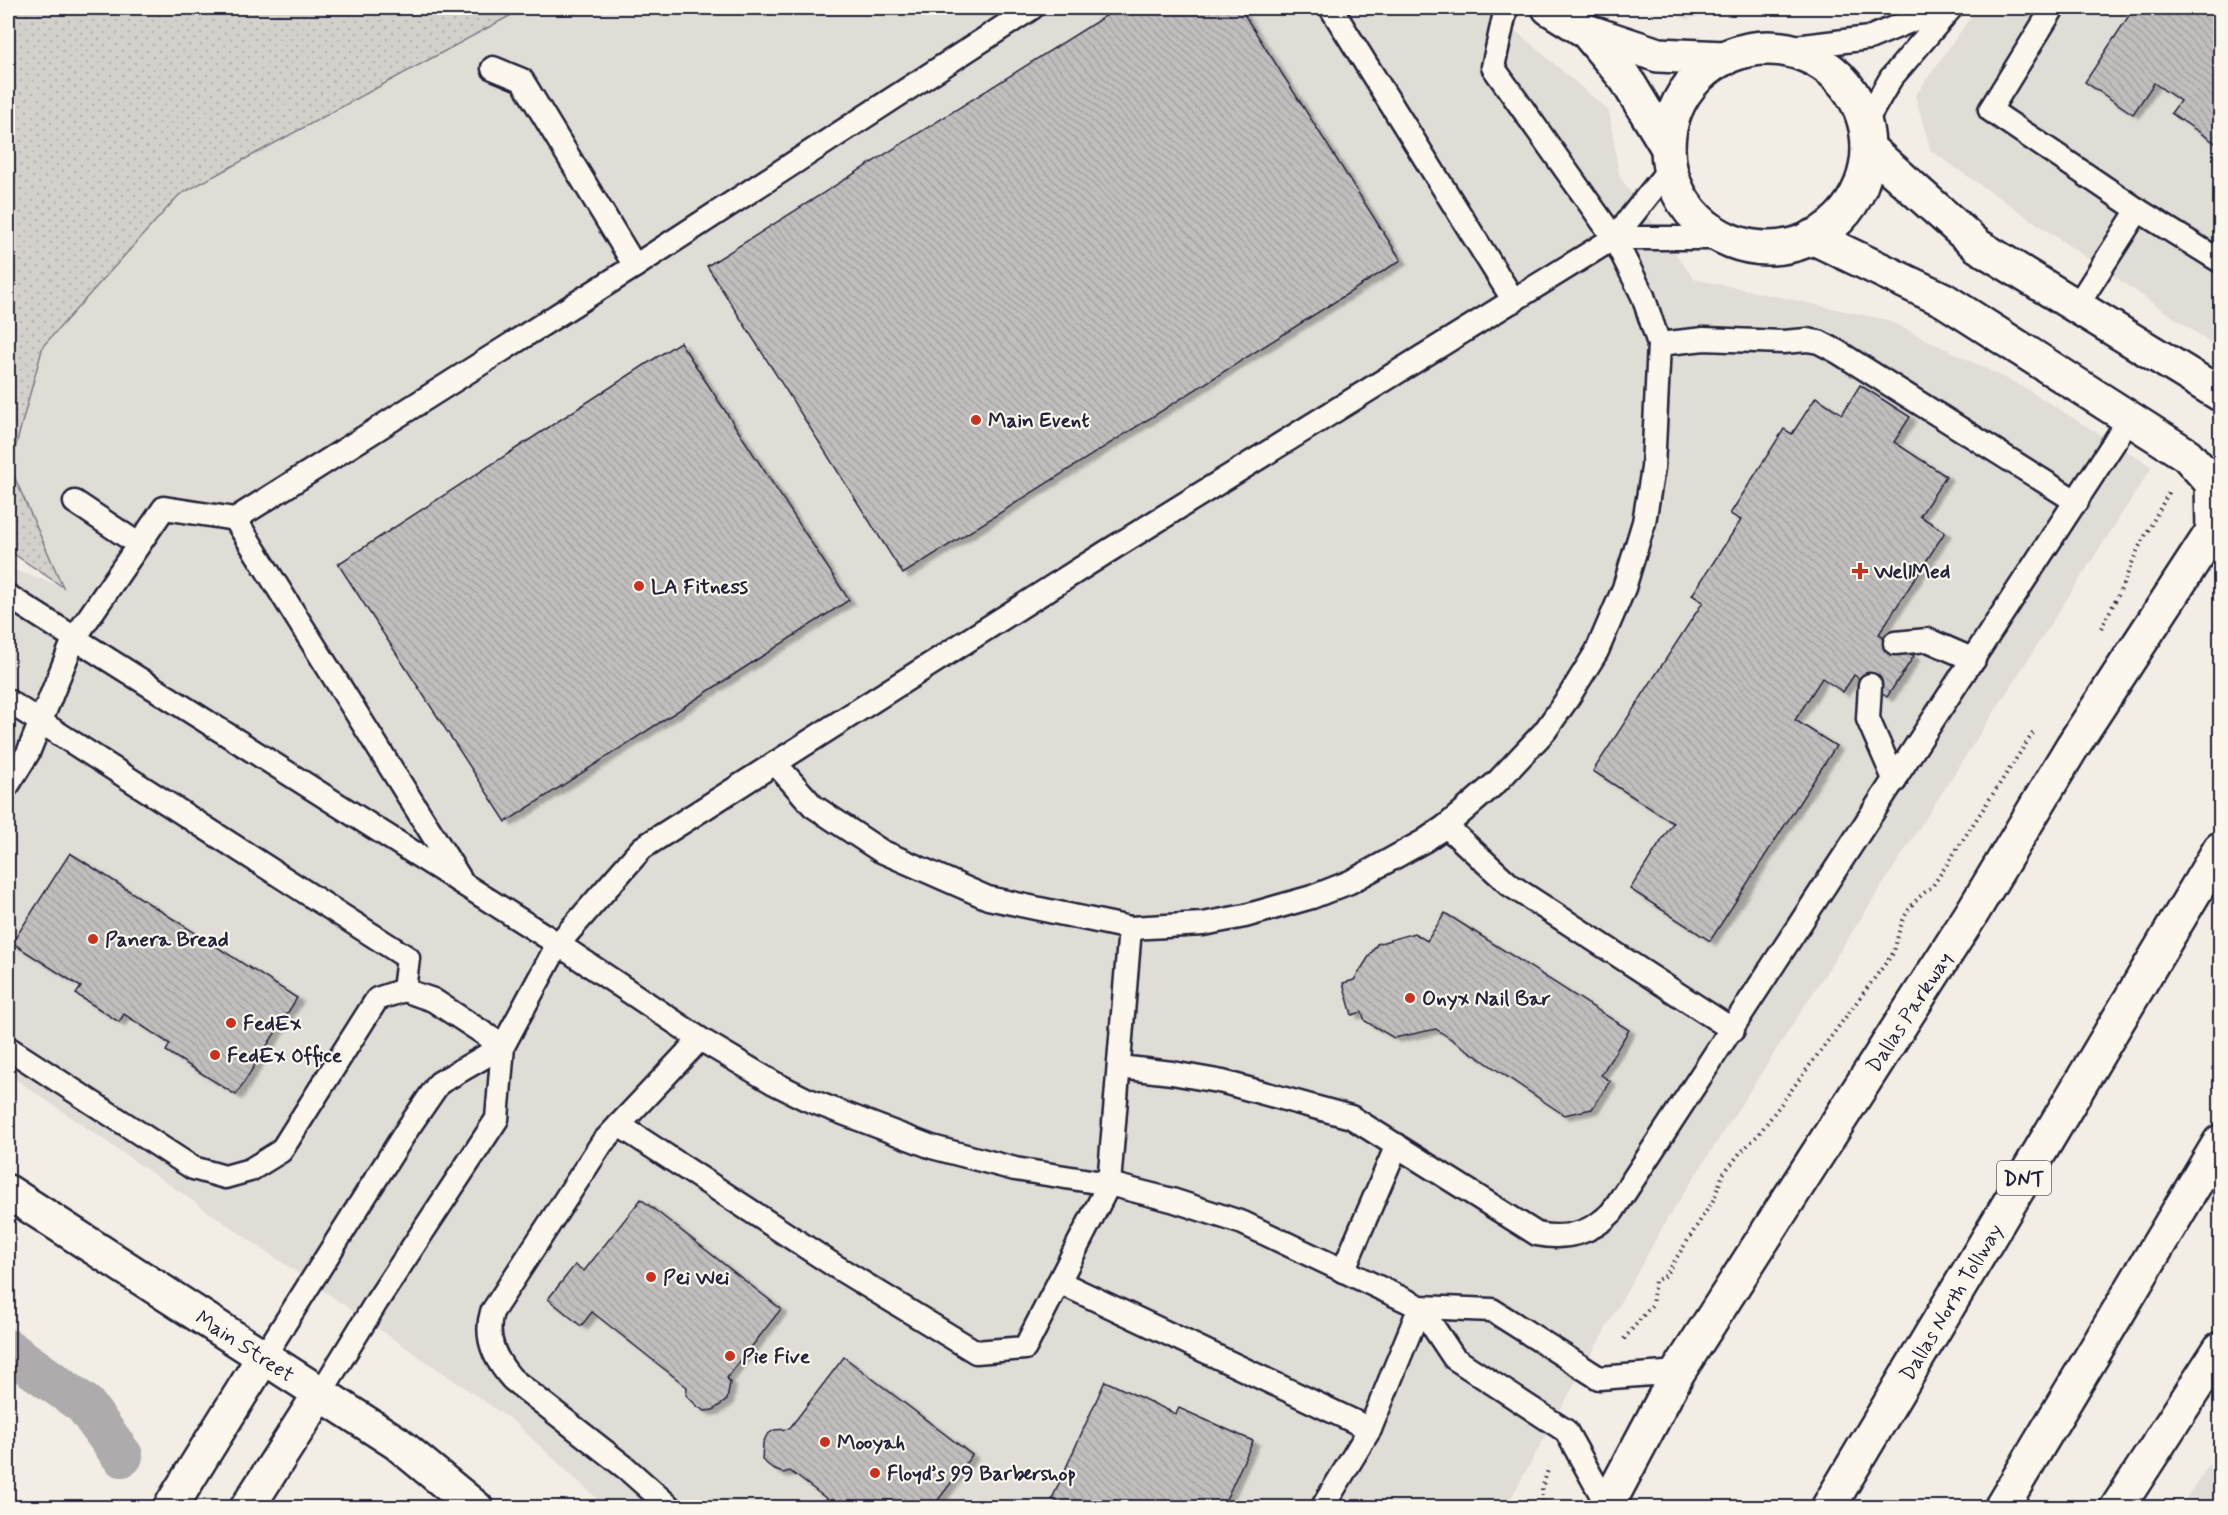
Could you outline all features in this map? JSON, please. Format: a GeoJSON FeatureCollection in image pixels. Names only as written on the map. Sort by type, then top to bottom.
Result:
{"type":"FeatureCollection","features":[{"type":"Feature","properties":{"kind":"main road"},"geometry":{"type":"LineString","coordinates":[[1555,9],[1586,31],[1626,79],[1669,158],[1678,192],[1685,204],[1703,223],[1724,237],[1739,243],[1768,248],[1791,245],[1812,237],[1835,222],[1853,201],[1864,176],[1866,136],[1855,99],[1839,78],[1817,61],[1779,49],[1751,50],[1725,58],[1702,73],[1685,93],[1676,110],[1669,158]]}},
{"type":"Feature","properties":{"kind":"main road"},"geometry":{"type":"LineString","coordinates":[[1586,31],[1658,55],[1725,58]]}},
{"type":"Feature","properties":{"kind":"main road"},"geometry":{"type":"LineString","coordinates":[[1866,136],[1978,246],[2220,394]]}},
{"type":"Feature","properties":{"kind":"main road"},"geometry":{"type":"LineString","coordinates":[[1812,237],[1944,300],[2187,455],[2212,483],[2217,526]]}},
{"type":"Feature","properties":{"kind":"main road","name":"Dallas Parkway"},"geometry":{"type":"LineString","coordinates":[[1606,1506],[1678,1372],[1972,913],[2072,747],[2217,526]]}},
{"type":"Feature","properties":{"kind":"main road","name":"Dallas North Tollway"},"geometry":{"type":"LineString","coordinates":[[1828,1508],[2220,849]]}},
{"type":"Feature","properties":{"kind":"main road"},"geometry":{"type":"LineString","coordinates":[[2001,1508],[2220,1142]]}},
{"type":"Feature","properties":{"kind":"main road","name":"Main Street"},"geometry":{"type":"LineString","coordinates":[[8,1192],[397,1443],[476,1508]]}},
{"type":"Feature","properties":{"kind":"main road"},"geometry":{"type":"LineString","coordinates":[[2117,1508],[2220,1349]]}},
{"type":"Feature","properties":{"kind":"main road"},"geometry":{"type":"LineString","coordinates":[[170,1508],[263,1358]]}},
{"type":"Feature","properties":{"kind":"main road"},"geometry":{"type":"LineString","coordinates":[[248,1508],[320,1394]]}},
{"type":"Feature","properties":{"kind":"lane"},"geometry":{"type":"LineString","coordinates":[[8,785],[28,753],[74,639],[164,508],[236,519],[635,266],[1032,8]]}},
{"type":"Feature","properties":{"kind":"lane"},"geometry":{"type":"LineString","coordinates":[[1331,8],[1514,301]]}},
{"type":"Feature","properties":{"kind":"lane"},"geometry":{"type":"LineString","coordinates":[[775,763],[813,806],[881,851],[988,898],[1130,928],[1203,924],[1245,916],[1282,907],[1360,877],[1388,863],[1446,826],[1498,781],[1545,730],[1583,674],[1615,613],[1633,562],[1650,496],[1656,441],[1656,373],[1659,344],[1643,296],[1614,238],[1493,67],[1506,8]]}},
{"type":"Feature","properties":{"kind":"lane"},"geometry":{"type":"LineString","coordinates":[[1779,49],[1869,38],[1942,8]]}},
{"type":"Feature","properties":{"kind":"lane"},"geometry":{"type":"LineString","coordinates":[[1866,136],[1891,78],[1951,8]]}},
{"type":"Feature","properties":{"kind":"lane"},"geometry":{"type":"LineString","coordinates":[[2053,8],[1990,110],[2138,210],[2220,261]]}},
{"type":"Feature","properties":{"kind":"lane"},"geometry":{"type":"LineString","coordinates":[[493,68],[522,80],[635,266]]}},
{"type":"Feature","properties":{"kind":"lane"},"geometry":{"type":"LineString","coordinates":[[320,1394],[377,1301],[497,1119],[503,1046],[558,944],[642,848],[1105,553],[1614,238],[1669,158]]}},
{"type":"Feature","properties":{"kind":"lane"},"geometry":{"type":"LineString","coordinates":[[2077,306],[2138,210]]}},
{"type":"Feature","properties":{"kind":"lane"},"geometry":{"type":"LineString","coordinates":[[1614,238],[1724,237]]}},
{"type":"Feature","properties":{"kind":"lane"},"geometry":{"type":"LineString","coordinates":[[1659,344],[1704,339],[1819,342],[2077,502]]}},
{"type":"Feature","properties":{"kind":"lane"},"geometry":{"type":"LineString","coordinates":[[1119,1067],[1172,1072],[1223,1082],[1351,1118],[1532,1232],[1547,1236],[1578,1234],[1605,1220],[1733,1030],[2130,418]]}},
{"type":"Feature","properties":{"kind":"lane"},"geometry":{"type":"LineString","coordinates":[[75,502],[138,544]]}},
{"type":"Feature","properties":{"kind":"lane"},"geometry":{"type":"LineString","coordinates":[[236,519],[462,883]]}},
{"type":"Feature","properties":{"kind":"lane"},"geometry":{"type":"LineString","coordinates":[[8,596],[558,944],[700,1039],[774,1083],[806,1099],[932,1148],[1015,1169],[1109,1184],[1172,1200],[1243,1223],[1420,1307],[1492,1310],[1599,1378],[1678,1372]]}},
{"type":"Feature","properties":{"kind":"lane"},"geometry":{"type":"LineString","coordinates":[[1895,644],[1928,640],[1974,660]]}},
{"type":"Feature","properties":{"kind":"lane"},"geometry":{"type":"LineString","coordinates":[[1870,685],[1869,719],[1895,781]]}},
{"type":"Feature","properties":{"kind":"lane"},"geometry":{"type":"LineString","coordinates":[[8,701],[408,958],[404,990]]}},
{"type":"Feature","properties":{"kind":"lane"},"geometry":{"type":"LineString","coordinates":[[1446,826],[1510,885],[1733,1030]]}},
{"type":"Feature","properties":{"kind":"lane"},"geometry":{"type":"LineString","coordinates":[[619,1125],[835,1266],[976,1352],[1025,1348],[1109,1184],[1130,928]]}},
{"type":"Feature","properties":{"kind":"lane"},"geometry":{"type":"LineString","coordinates":[[8,1048],[193,1168],[225,1177],[250,1170],[281,1151],[377,999],[404,990],[433,1000],[503,1046]]}},
{"type":"Feature","properties":{"kind":"lane"},"geometry":{"type":"LineString","coordinates":[[670,1508],[626,1468],[512,1380],[493,1353],[489,1323],[492,1312],[602,1143],[700,1039]]}},
{"type":"Feature","properties":{"kind":"lane"},"geometry":{"type":"LineString","coordinates":[[263,1358],[439,1083],[503,1046]]}},
{"type":"Feature","properties":{"kind":"lane"},"geometry":{"type":"LineString","coordinates":[[1343,1271],[1397,1145]]}},
{"type":"Feature","properties":{"kind":"lane"},"geometry":{"type":"LineString","coordinates":[[1059,1282],[1370,1430]]}},
{"type":"Feature","properties":{"kind":"lane"},"geometry":{"type":"LineString","coordinates":[[1322,1508],[1370,1430],[1420,1307]]}},
{"type":"Feature","properties":{"kind":"lane"},"geometry":{"type":"LineString","coordinates":[[1420,1307],[1454,1358],[1566,1431],[1606,1506]]}},
{"type":"Feature","properties":{"kind":"path"},"geometry":{"type":"LineString","coordinates":[[2099,632],[2120,594],[2138,549],[2171,490]]}},
{"type":"Feature","properties":{"kind":"path"},"geometry":{"type":"LineString","coordinates":[[1624,1339],[1652,1305],[1655,1281],[1665,1276],[1714,1200],[1723,1174],[1758,1135],[1894,952],[1907,910],[1932,887],[2035,730]]}},
{"type":"Feature","properties":{"kind":"path"},"geometry":{"type":"LineString","coordinates":[[1543,1508],[1542,1488],[1550,1463]]}},
{"type":"Feature","properties":{"kind":"shaded area"},"geometry":{"type":"Polygon","coordinates":[[[8,8],[524,8],[179,195],[43,346],[10,467],[63,587],[8,550],[8,8]]]}},
{"type":"Feature","properties":{"kind":"shaded area"},"geometry":{"type":"Polygon","coordinates":[[[524,8],[1489,8],[1609,111],[1619,176],[1694,279],[1887,320],[2025,388],[2152,467],[1666,1221],[1506,1507],[606,1507],[513,1421],[8,1074],[8,568],[62,586],[10,467],[43,346],[179,195],[524,8]]]}},
{"type":"Feature","properties":{"kind":"shaded area"},"geometry":{"type":"Polygon","coordinates":[[[1659,8],[1751,8],[1686,19],[1659,8]]]}},
{"type":"Feature","properties":{"kind":"shaded area"},"geometry":{"type":"Polygon","coordinates":[[[1977,8],[2220,8],[2220,349],[1931,151],[1915,96],[1977,8]]]}},
{"type":"Feature","properties":{"kind":"shaded area"},"geometry":{"type":"Polygon","coordinates":[[[2220,1449],[2220,1507],[2180,1507],[2220,1449]]]}},
{"type":"Feature","properties":{"kind":"building","name":"Main Event"},"geometry":{"type":"Polygon","coordinates":[[[1118,8],[1240,8],[1401,260],[903,574],[707,266],[1118,8]]]}},
{"type":"Feature","properties":{"kind":"building"},"geometry":{"type":"Polygon","coordinates":[[[2134,8],[2220,8],[2220,146],[2171,113],[2180,101],[2154,83],[2133,114],[2085,82],[2134,8]]]}},
{"type":"Feature","properties":{"kind":"building"},"geometry":{"type":"Polygon","coordinates":[[[680,342],[849,600],[506,822],[338,564],[680,342]]]}},
{"type":"Feature","properties":{"kind":"building"},"geometry":{"type":"Polygon","coordinates":[[[1860,385],[1910,417],[1894,442],[1946,476],[1920,516],[1945,532],[1879,634],[1914,656],[1887,697],[1854,675],[1843,692],[1822,678],[1795,720],[1836,746],[1710,941],[1630,889],[1673,823],[1593,771],[1703,602],[1692,595],[1741,520],[1730,514],[1784,429],[1792,434],[1816,397],[1842,414],[1860,385]]]}},
{"type":"Feature","properties":{"kind":"building"},"geometry":{"type":"Polygon","coordinates":[[[70,853],[297,998],[236,1095],[166,1051],[170,1044],[124,1014],[119,1022],[76,994],[81,987],[12,943],[70,853]]]}},
{"type":"Feature","properties":{"kind":"building"},"geometry":{"type":"Polygon","coordinates":[[[1445,913],[1629,1030],[1601,1075],[1610,1081],[1592,1109],[1564,1115],[1436,1029],[1394,1038],[1365,1021],[1362,1012],[1352,1015],[1343,983],[1354,980],[1377,944],[1414,933],[1427,941],[1445,913]]]}},
{"type":"Feature","properties":{"kind":"building"},"geometry":{"type":"Polygon","coordinates":[[[641,1199],[781,1309],[727,1378],[730,1383],[727,1400],[713,1410],[705,1411],[698,1407],[686,1395],[687,1387],[592,1312],[581,1326],[548,1299],[575,1265],[584,1271],[641,1199]]]}},
{"type":"Feature","properties":{"kind":"building"},"geometry":{"type":"Polygon","coordinates":[[[844,1357],[972,1455],[932,1508],[839,1508],[790,1471],[783,1473],[775,1470],[762,1460],[763,1443],[767,1435],[774,1430],[789,1429],[844,1357]]]}},
{"type":"Feature","properties":{"kind":"building"},"geometry":{"type":"Polygon","coordinates":[[[1105,1381],[1176,1414],[1179,1408],[1253,1441],[1222,1508],[1070,1508],[1052,1499],[1105,1381]]]}},
{"type":"Feature","properties":{"kind":"waterway"},"geometry":{"type":"LineString","coordinates":[[8,1350],[85,1405],[122,1456]]}},
{"type":"Feature","properties":{"kind":"place","name":"Main Event"},"geometry":{"type":"Point","coordinates":[976,420]}},
{"type":"Feature","properties":{"kind":"place","name":"WellMed"},"geometry":{"type":"Point","coordinates":[1860,571]}},
{"type":"Feature","properties":{"kind":"place","name":"LA Fitness"},"geometry":{"type":"Point","coordinates":[639,586]}},
{"type":"Feature","properties":{"kind":"place","name":"Panera Bread"},"geometry":{"type":"Point","coordinates":[93,939]}},
{"type":"Feature","properties":{"kind":"place","name":"Onyx Nail Bar"},"geometry":{"type":"Point","coordinates":[1410,998]}},
{"type":"Feature","properties":{"kind":"place","name":"FedEx"},"geometry":{"type":"Point","coordinates":[231,1023]}},
{"type":"Feature","properties":{"kind":"place","name":"FedEx Office"},"geometry":{"type":"Point","coordinates":[215,1055]}},
{"type":"Feature","properties":{"kind":"place","name":"Pei Wei"},"geometry":{"type":"Point","coordinates":[651,1277]}},
{"type":"Feature","properties":{"kind":"place","name":"Pie Five"},"geometry":{"type":"Point","coordinates":[730,1356]}},
{"type":"Feature","properties":{"kind":"place","name":"Mooyah"},"geometry":{"type":"Point","coordinates":[825,1442]}},
{"type":"Feature","properties":{"kind":"place","name":"Floyd’s 99 Barbershop"},"geometry":{"type":"Point","coordinates":[875,1473]}}]}
